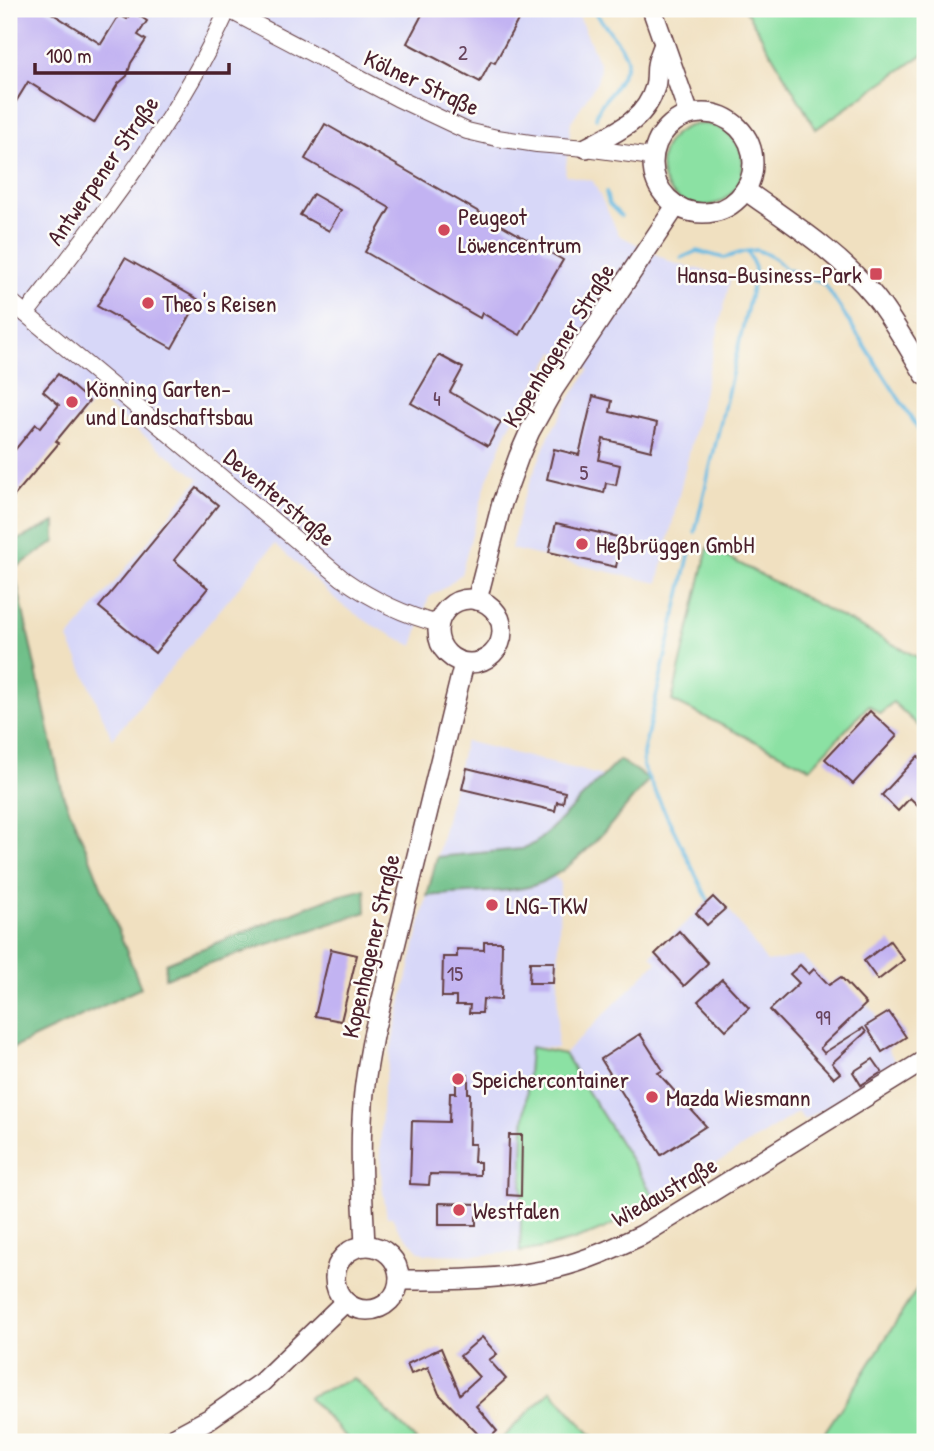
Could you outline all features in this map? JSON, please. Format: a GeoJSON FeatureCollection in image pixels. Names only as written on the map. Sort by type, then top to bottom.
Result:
{"type":"FeatureCollection","features":[{"type":"Feature","properties":{"kind":"main road"},"geometry":{"type":"LineString","coordinates":[[652,9],[690,114]]}},
{"type":"Feature","properties":{"kind":"main road"},"geometry":{"type":"LineString","coordinates":[[586,148],[621,130],[648,104],[655,86],[657,64],[664,44]]}},
{"type":"Feature","properties":{"kind":"main road"},"geometry":{"type":"LineString","coordinates":[[707,112],[723,117],[738,126],[748,140],[753,157],[752,174],[745,190],[734,202],[721,210],[690,212],[665,197],[657,184],[653,157],[657,142],[664,130],[676,120],[690,114],[707,112]]}},
{"type":"Feature","properties":{"kind":"main road"},"geometry":{"type":"LineString","coordinates":[[745,190],[843,263],[888,314],[925,375]]}},
{"type":"Feature","properties":{"kind":"main road","name":"Kopenhagener Straße"},"geometry":{"type":"LineString","coordinates":[[477,600],[502,503],[530,431],[553,390],[676,206]]}},
{"type":"Feature","properties":{"kind":"main road"},"geometry":{"type":"LineString","coordinates":[[477,600],[488,604],[496,612],[501,622],[500,643],[488,658],[464,663],[444,650],[440,642],[439,624],[450,606],[458,601],[477,600]]}},
{"type":"Feature","properties":{"kind":"main road","name":"Kopenhagener Straße"},"geometry":{"type":"LineString","coordinates":[[365,1246],[362,1134],[367,1066],[464,663]]}},
{"type":"Feature","properties":{"kind":"main road","name":"Wiedaustraße"},"geometry":{"type":"LineString","coordinates":[[399,1280],[508,1277],[557,1268],[596,1256],[642,1235],[925,1060]]}},
{"type":"Feature","properties":{"kind":"main road"},"geometry":{"type":"LineString","coordinates":[[365,1246],[376,1247],[392,1259],[399,1280],[394,1296],[379,1308],[369,1311],[358,1310],[345,1302],[336,1289],[334,1278],[341,1259],[348,1252],[365,1246]]}},
{"type":"Feature","properties":{"kind":"main road"},"geometry":{"type":"LineString","coordinates":[[166,1442],[209,1419],[262,1382],[345,1302]]}},
{"type":"Feature","properties":{"kind":"street","name":"Kölner Straße"},"geometry":{"type":"LineString","coordinates":[[227,9],[397,98],[467,131],[537,144],[653,157]]}},
{"type":"Feature","properties":{"kind":"street","name":"Antwerpener Straße"},"geometry":{"type":"LineString","coordinates":[[26,314],[104,213],[158,134],[211,46],[227,9]]}},
{"type":"Feature","properties":{"kind":"street","name":"Deventerstraße"},"geometry":{"type":"LineString","coordinates":[[9,300],[343,579],[397,610],[439,624]]}},
{"type":"Feature","properties":{"kind":"shaded area","name":"Hansa-Business-Park"},"geometry":{"type":"Polygon","coordinates":[[[9,9],[576,9],[600,69],[597,82],[571,122],[565,175],[593,181],[619,235],[673,263],[731,277],[658,583],[511,549],[522,502],[547,440],[589,369],[554,352],[508,429],[487,480],[461,574],[429,597],[413,646],[372,625],[342,605],[275,544],[112,739],[68,639],[199,479],[96,398],[9,503],[9,9]]]}},
{"type":"Feature","properties":{"kind":"shaded area"},"geometry":{"type":"Polygon","coordinates":[[[465,741],[603,776],[535,843],[522,849],[437,857],[465,741]]]}},
{"type":"Feature","properties":{"kind":"shaded area"},"geometry":{"type":"Polygon","coordinates":[[[554,877],[560,881],[557,1048],[530,1047],[520,1252],[481,1255],[425,1254],[398,1229],[392,1217],[387,1217],[380,1149],[383,1091],[427,896],[533,886],[554,877]]]}},
{"type":"Feature","properties":{"kind":"shaded area"},"geometry":{"type":"Polygon","coordinates":[[[717,893],[767,962],[802,956],[829,985],[840,977],[876,1014],[878,1034],[896,1062],[885,1074],[804,1120],[798,1112],[657,1201],[564,1054],[657,962],[651,955],[717,893]]]}},
{"type":"Feature","properties":{"kind":"green space"},"geometry":{"type":"Polygon","coordinates":[[[745,9],[925,9],[925,53],[816,129],[745,9]]]}},
{"type":"Feature","properties":{"kind":"green space"},"geometry":{"type":"Polygon","coordinates":[[[702,124],[718,128],[731,136],[739,149],[743,165],[739,181],[731,194],[718,202],[702,206],[686,202],[673,194],[665,181],[661,165],[665,149],[673,136],[686,128],[702,124]]]}},
{"type":"Feature","properties":{"kind":"green space"},"geometry":{"type":"Polygon","coordinates":[[[55,522],[55,542],[14,569],[63,795],[141,988],[9,1050],[9,544],[55,522]]]}},
{"type":"Feature","properties":{"kind":"green space"},"geometry":{"type":"Polygon","coordinates":[[[708,547],[925,661],[925,732],[893,702],[880,714],[869,705],[810,768],[672,701],[708,547]]]}},
{"type":"Feature","properties":{"kind":"green space"},"geometry":{"type":"Polygon","coordinates":[[[619,760],[649,779],[597,840],[567,867],[535,885],[523,888],[427,896],[437,857],[522,849],[535,843],[619,760]]]}},
{"type":"Feature","properties":{"kind":"green space"},"geometry":{"type":"Polygon","coordinates":[[[365,889],[366,912],[165,978],[166,963],[327,899],[365,889]]]}},
{"type":"Feature","properties":{"kind":"green space"},"geometry":{"type":"Polygon","coordinates":[[[530,1047],[564,1054],[657,1201],[624,1220],[591,1234],[557,1245],[520,1252],[524,1128],[530,1047]]]}},
{"type":"Feature","properties":{"kind":"green space"},"geometry":{"type":"Polygon","coordinates":[[[925,1276],[925,1442],[818,1442],[857,1384],[925,1276]]]}},
{"type":"Feature","properties":{"kind":"green space"},"geometry":{"type":"Polygon","coordinates":[[[354,1378],[418,1442],[351,1442],[308,1397],[354,1378]]]}},
{"type":"Feature","properties":{"kind":"green space"},"geometry":{"type":"Polygon","coordinates":[[[551,1390],[597,1442],[498,1442],[551,1390]]]}},
{"type":"Feature","properties":{"kind":"building"},"geometry":{"type":"Polygon","coordinates":[[[17,9],[45,9],[101,44],[119,15],[127,19],[132,11],[147,21],[138,35],[146,40],[131,63],[127,76],[118,84],[94,123],[28,82],[9,113],[9,23],[17,9]]]}},
{"type":"Feature","properties":{"kind":"building"},"geometry":{"type":"Polygon","coordinates":[[[425,9],[524,9],[495,63],[491,61],[480,82],[407,43],[425,9]]]}},
{"type":"Feature","properties":{"kind":"building","name":"Peugeot Löwencentrum"},"geometry":{"type":"Polygon","coordinates":[[[325,124],[563,260],[520,335],[482,313],[480,318],[365,252],[390,208],[305,159],[325,124]]]}},
{"type":"Feature","properties":{"kind":"building"},"geometry":{"type":"Polygon","coordinates":[[[313,194],[341,210],[329,231],[300,215],[313,194]]]}},
{"type":"Feature","properties":{"kind":"building","name":"Theo's Reisen"},"geometry":{"type":"Polygon","coordinates":[[[125,258],[199,300],[172,348],[97,306],[125,258]]]}},
{"type":"Feature","properties":{"kind":"building"},"geometry":{"type":"Polygon","coordinates":[[[439,355],[463,368],[450,392],[501,422],[488,446],[411,403],[439,355]]]}},
{"type":"Feature","properties":{"kind":"building"},"geometry":{"type":"Polygon","coordinates":[[[58,374],[89,401],[56,441],[59,443],[9,502],[9,457],[36,424],[40,428],[59,405],[43,391],[58,374]]]}},
{"type":"Feature","properties":{"kind":"building"},"geometry":{"type":"Polygon","coordinates":[[[593,396],[612,401],[610,412],[657,423],[651,451],[603,439],[599,460],[620,465],[616,485],[606,483],[604,493],[547,479],[554,449],[579,455],[593,396]]]}},
{"type":"Feature","properties":{"kind":"building"},"geometry":{"type":"Polygon","coordinates":[[[197,488],[218,505],[174,560],[208,588],[155,653],[99,607],[197,488]]]}},
{"type":"Feature","properties":{"kind":"building","name":"Heßbrüggen GmbH"},"geometry":{"type":"Polygon","coordinates":[[[556,523],[622,538],[616,567],[549,552],[556,523]]]}},
{"type":"Feature","properties":{"kind":"building"},"geometry":{"type":"Polygon","coordinates":[[[870,711],[897,736],[853,784],[825,759],[870,711]]]}},
{"type":"Feature","properties":{"kind":"building"},"geometry":{"type":"Polygon","coordinates":[[[918,756],[925,763],[925,812],[910,798],[898,811],[882,795],[918,756]]]}},
{"type":"Feature","properties":{"kind":"building"},"geometry":{"type":"Polygon","coordinates":[[[467,768],[565,792],[563,803],[557,802],[555,811],[462,789],[467,768]]]}},
{"type":"Feature","properties":{"kind":"building"},"geometry":{"type":"Polygon","coordinates":[[[713,897],[725,909],[707,925],[696,913],[713,897]]]}},
{"type":"Feature","properties":{"kind":"building"},"geometry":{"type":"Polygon","coordinates":[[[679,931],[708,963],[684,986],[655,954],[679,931]]]}},
{"type":"Feature","properties":{"kind":"building"},"geometry":{"type":"Polygon","coordinates":[[[890,941],[904,960],[878,980],[864,961],[890,941]]]}},
{"type":"Feature","properties":{"kind":"building"},"geometry":{"type":"Polygon","coordinates":[[[484,942],[502,942],[501,1000],[483,999],[482,1013],[469,1013],[470,1005],[456,1005],[456,997],[442,997],[443,957],[457,957],[457,949],[484,950],[484,942]]]}},
{"type":"Feature","properties":{"kind":"building"},"geometry":{"type":"Polygon","coordinates":[[[331,949],[357,955],[341,1021],[315,1016],[331,949]]]}},
{"type":"Feature","properties":{"kind":"building"},"geometry":{"type":"Polygon","coordinates":[[[530,962],[554,962],[553,983],[529,983],[530,962]]]}},
{"type":"Feature","properties":{"kind":"building"},"geometry":{"type":"Polygon","coordinates":[[[800,965],[809,974],[814,969],[829,985],[841,977],[866,1004],[820,1048],[824,1053],[863,1028],[866,1032],[832,1063],[840,1073],[834,1078],[770,1010],[799,983],[790,974],[800,965]]]}},
{"type":"Feature","properties":{"kind":"building"},"geometry":{"type":"Polygon","coordinates":[[[722,979],[749,1008],[726,1030],[698,1001],[722,979]]]}},
{"type":"Feature","properties":{"kind":"building"},"geometry":{"type":"Polygon","coordinates":[[[889,1012],[906,1037],[882,1052],[866,1026],[889,1012]]]}},
{"type":"Feature","properties":{"kind":"building","name":"Mazda Wiesmann"},"geometry":{"type":"Polygon","coordinates":[[[640,1034],[663,1070],[658,1073],[706,1126],[661,1155],[601,1059],[640,1034]]]}},
{"type":"Feature","properties":{"kind":"building"},"geometry":{"type":"Polygon","coordinates":[[[873,1059],[882,1072],[861,1085],[853,1072],[873,1059]]]}},
{"type":"Feature","properties":{"kind":"building"},"geometry":{"type":"Polygon","coordinates":[[[456,1075],[468,1075],[469,1144],[475,1144],[474,1162],[480,1162],[480,1175],[430,1174],[429,1185],[410,1184],[412,1121],[449,1122],[450,1093],[456,1093],[456,1075]]]}},
{"type":"Feature","properties":{"kind":"building"},"geometry":{"type":"Polygon","coordinates":[[[509,1135],[522,1135],[521,1196],[507,1195],[509,1135]]]}},
{"type":"Feature","properties":{"kind":"building","name":"Westfalen"},"geometry":{"type":"Polygon","coordinates":[[[439,1203],[480,1204],[480,1216],[476,1216],[476,1225],[439,1225],[439,1203]]]}},
{"type":"Feature","properties":{"kind":"building"},"geometry":{"type":"Polygon","coordinates":[[[482,1337],[497,1354],[489,1360],[506,1379],[476,1406],[497,1431],[486,1442],[467,1442],[477,1433],[439,1394],[428,1367],[411,1374],[407,1364],[441,1348],[460,1394],[479,1377],[460,1356],[482,1337]]]}},
{"type":"Feature","properties":{"kind":"waterway"},"geometry":{"type":"LineString","coordinates":[[593,9],[618,42],[627,60],[622,75],[600,107],[596,118]]}},
{"type":"Feature","properties":{"kind":"waterway"},"geometry":{"type":"LineString","coordinates":[[606,192],[609,204],[621,216]]}},
{"type":"Feature","properties":{"kind":"waterway"},"geometry":{"type":"LineString","coordinates":[[681,258],[697,251],[724,258],[756,250],[774,258],[786,269],[826,286],[925,439]]}},
{"type":"Feature","properties":{"kind":"waterway"},"geometry":{"type":"LineString","coordinates":[[695,532],[755,275],[748,252]]}},
{"type":"Feature","properties":{"kind":"waterway"},"geometry":{"type":"LineString","coordinates":[[690,551],[643,753],[643,767],[708,900]]}},
{"type":"Feature","properties":{"kind":"place","name":"Peugeot Löwencentrum"},"geometry":{"type":"Point","coordinates":[444,230]}},
{"type":"Feature","properties":{"kind":"place","name":"Hansa-Business-Park"},"geometry":{"type":"Point","coordinates":[876,274]}},
{"type":"Feature","properties":{"kind":"place","name":"Theo's Reisen"},"geometry":{"type":"Point","coordinates":[148,303]}},
{"type":"Feature","properties":{"kind":"place","name":"Könning Garten- und Landschaftsbau"},"geometry":{"type":"Point","coordinates":[72,402]}},
{"type":"Feature","properties":{"kind":"place","name":"Heßbrüggen GmbH"},"geometry":{"type":"Point","coordinates":[582,544]}},
{"type":"Feature","properties":{"kind":"place","name":"LNG-TKW"},"geometry":{"type":"Point","coordinates":[492,905]}},
{"type":"Feature","properties":{"kind":"place","name":"Speichercontainer"},"geometry":{"type":"Point","coordinates":[458,1079]}},
{"type":"Feature","properties":{"kind":"place","name":"Mazda Wiesmann"},"geometry":{"type":"Point","coordinates":[652,1097]}},
{"type":"Feature","properties":{"kind":"place","name":"Westfalen"},"geometry":{"type":"Point","coordinates":[459,1210]}}]}
